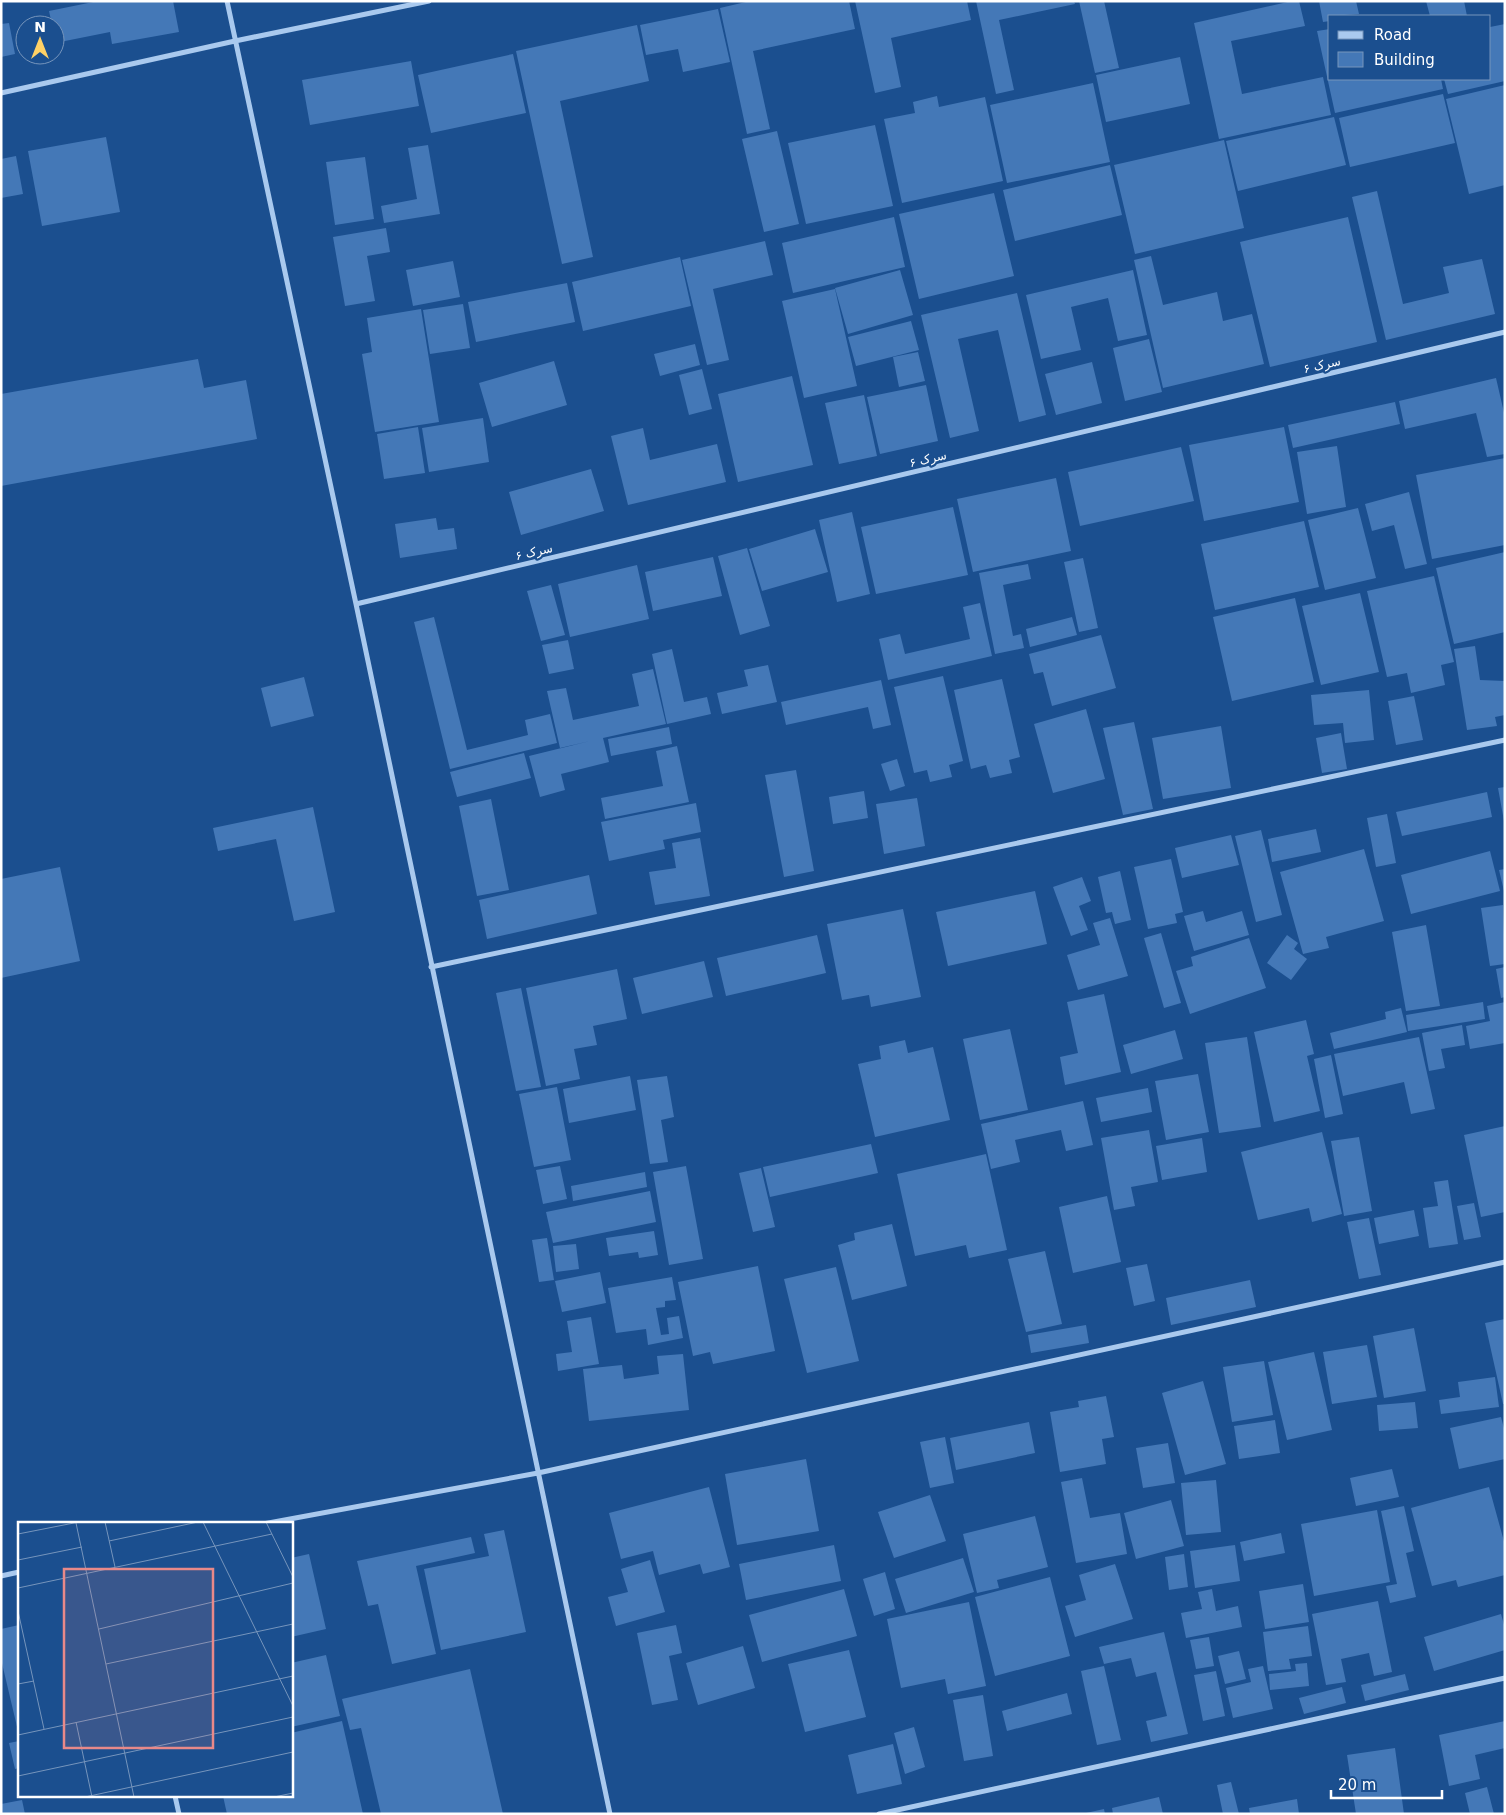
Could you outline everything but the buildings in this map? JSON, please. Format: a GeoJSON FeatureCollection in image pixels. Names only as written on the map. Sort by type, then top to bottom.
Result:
{"type":"FeatureCollection","features":[{"type":"Feature","properties":{"kind":"street"},"geometry":{"type":"LineString","coordinates":[[227,1],[356,604],[610,1814]]}},
{"type":"Feature","properties":{"kind":"street"},"geometry":{"type":"LineString","coordinates":[[1,93],[235,41],[429,1]]}},
{"type":"Feature","properties":{"kind":"street","name":"سرک ۶"},"geometry":{"type":"LineString","coordinates":[[356,604],[1505,332]]}},
{"type":"Feature","properties":{"kind":"street"},"geometry":{"type":"LineString","coordinates":[[431,967],[1505,740]]}},
{"type":"Feature","properties":{"kind":"street"},"geometry":{"type":"LineString","coordinates":[[274,1522],[538,1473],[1505,1262]]}},
{"type":"Feature","properties":{"kind":"street"},"geometry":{"type":"LineString","coordinates":[[1,1576],[18,1572]]}},
{"type":"Feature","properties":{"kind":"street"},"geometry":{"type":"LineString","coordinates":[[879,1814],[1505,1678]]}},
{"type":"Feature","properties":{"kind":"street"},"geometry":{"type":"LineString","coordinates":[[175,1798],[179,1814]]}}]}
